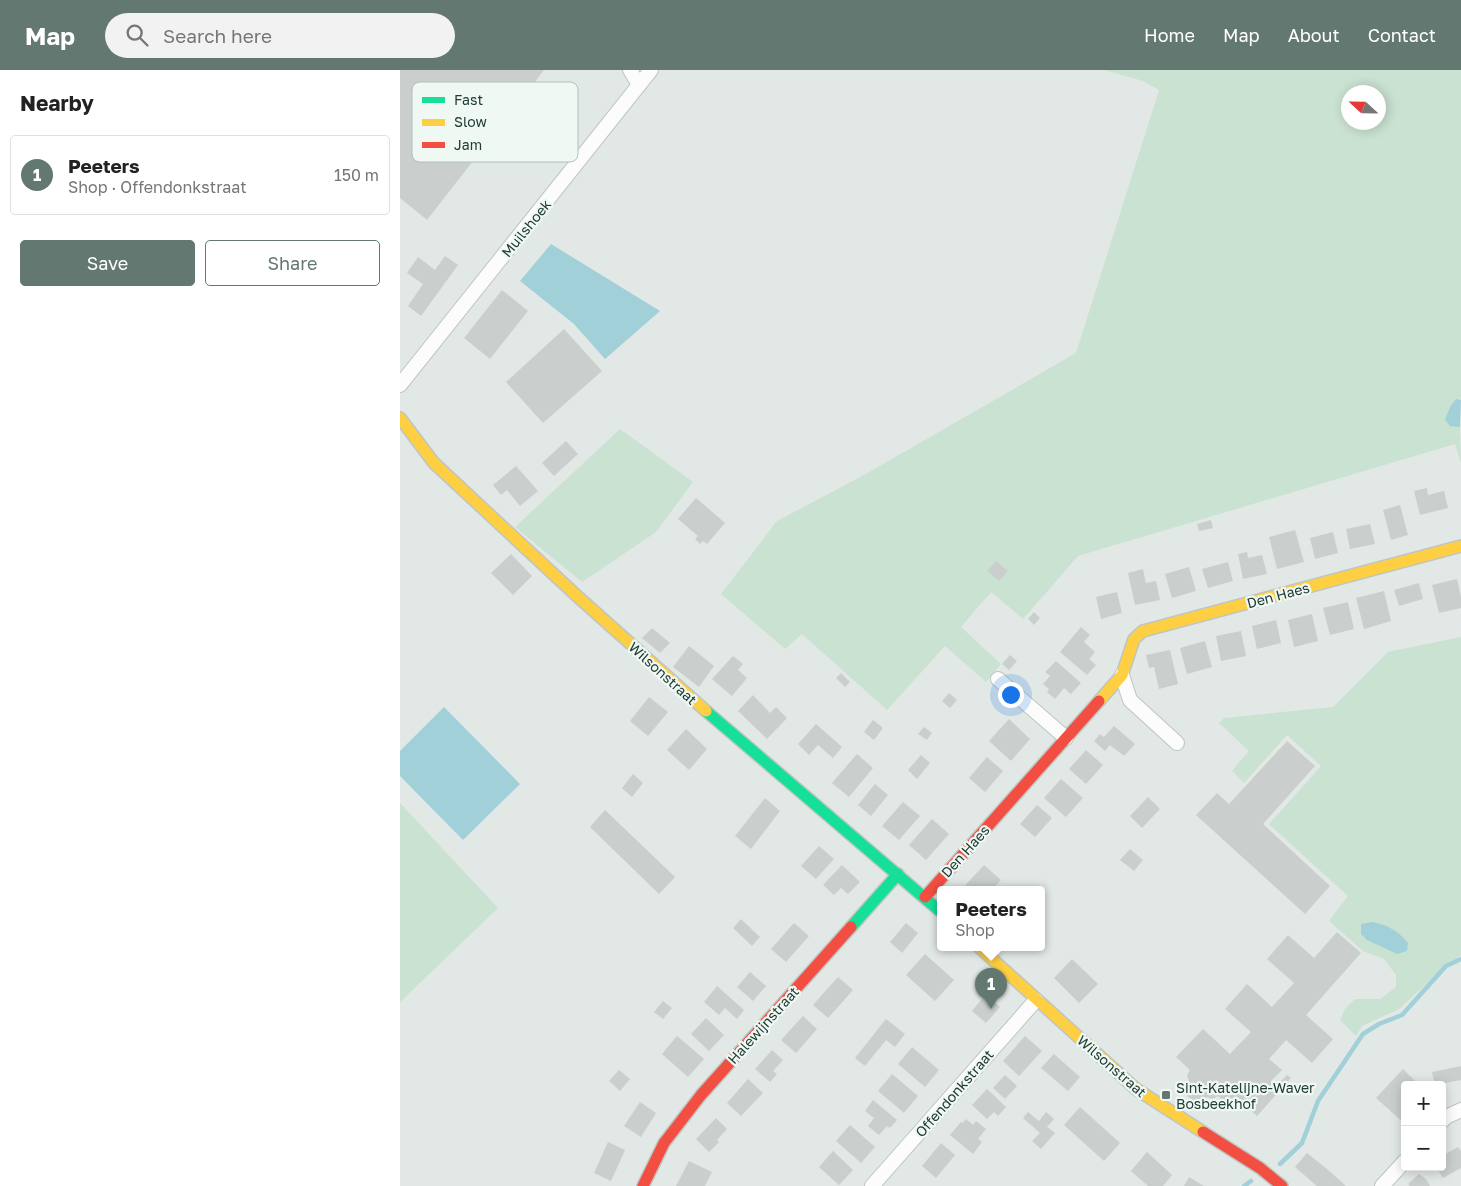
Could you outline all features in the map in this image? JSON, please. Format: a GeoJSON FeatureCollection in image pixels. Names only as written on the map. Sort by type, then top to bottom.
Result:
{"type":"FeatureCollection","features":[{"type":"Feature","properties":{"kind":"street"},"geometry":{"type":"LineString","coordinates":[[630,70],[639,85]]}},
{"type":"Feature","properties":{"kind":"street","name":"Muilshoek"},"geometry":{"type":"LineString","coordinates":[[578,162],[651,70]]}},
{"type":"Feature","properties":{"kind":"street","name":"Muilshoek"},"geometry":{"type":"LineString","coordinates":[[400,385],[578,162]]}},
{"type":"Feature","properties":{"kind":"street","name":"Wilsonstraat"},"geometry":{"type":"LineString","coordinates":[[400,418],[434,462],[577,596],[672,682],[937,908]]}},
{"type":"Feature","properties":{"kind":"street","name":"Den Haes"},"geometry":{"type":"LineString","coordinates":[[925,897],[1122,675],[1134,639],[1143,631],[1461,546]]}},
{"type":"Feature","properties":{"kind":"street"},"geometry":{"type":"LineString","coordinates":[[1122,675],[1130,700],[1177,743]]}},
{"type":"Feature","properties":{"kind":"street"},"geometry":{"type":"LineString","coordinates":[[998,679],[1066,738]]}},
{"type":"Feature","properties":{"kind":"street","name":"Halewijnstraat"},"geometry":{"type":"LineString","coordinates":[[643,1186],[664,1143],[701,1095],[898,874]]}},
{"type":"Feature","properties":{"kind":"street","name":"Wilsonstraat"},"geometry":{"type":"LineString","coordinates":[[983,951],[1136,1089],[1260,1168],[1282,1186]]}},
{"type":"Feature","properties":{"kind":"street","name":"Offendonkstraat"},"geometry":{"type":"LineString","coordinates":[[872,1186],[1036,1000]]}},
{"type":"Feature","properties":{"kind":"street"},"geometry":{"type":"LineString","coordinates":[[1446,1117],[1461,1110]]}},
{"type":"Feature","properties":{"kind":"street"},"geometry":{"type":"LineString","coordinates":[[1382,1186],[1401,1165]]}},
{"type":"Feature","properties":{"kind":"green space"},"geometry":{"type":"Polygon","coordinates":[[[1104,70],[1461,70],[1461,400],[1459,399],[1461,463],[1455,444],[1078,556],[1023,619],[991,592],[961,627],[1001,664],[986,682],[945,646],[887,710],[802,634],[785,649],[721,594],[777,521],[864,475],[1076,353],[1159,90],[1143,81],[1104,70]]]}},
{"type":"Feature","properties":{"kind":"green space"},"geometry":{"type":"Polygon","coordinates":[[[620,429],[693,482],[656,532],[582,582],[515,527],[620,429]]]}},
{"type":"Feature","properties":{"kind":"green space"},"geometry":{"type":"Polygon","coordinates":[[[1461,637],[1461,955],[1446,966],[1399,1009],[1362,1026],[1356,1036],[1340,1020],[1345,1009],[1355,999],[1380,999],[1396,987],[1396,975],[1384,959],[1363,951],[1329,921],[1348,896],[1269,824],[1321,766],[1287,735],[1244,783],[1232,771],[1249,751],[1219,723],[1224,718],[1333,707],[1388,652],[1461,637]]]}},
{"type":"Feature","properties":{"kind":"green space"},"geometry":{"type":"Polygon","coordinates":[[[400,803],[498,908],[400,1002],[400,803]]]}},
{"type":"Feature","properties":{"kind":"water"},"geometry":{"type":"Polygon","coordinates":[[[551,244],[660,311],[605,359],[574,324],[520,281],[551,244]]]}},
{"type":"Feature","properties":{"kind":"water"},"geometry":{"type":"Polygon","coordinates":[[[1456,399],[1461,400],[1460,427],[1450,426],[1445,420],[1450,407],[1456,399]]]}},
{"type":"Feature","properties":{"kind":"water"},"geometry":{"type":"Polygon","coordinates":[[[444,707],[520,784],[463,840],[400,776],[400,751],[444,707]]]}},
{"type":"Feature","properties":{"kind":"water"},"geometry":{"type":"Polygon","coordinates":[[[1372,922],[1388,927],[1400,935],[1408,943],[1407,951],[1397,954],[1367,940],[1361,934],[1361,924],[1372,922]]]}},
{"type":"Feature","properties":{"kind":"building"},"geometry":{"type":"Polygon","coordinates":[[[400,70],[544,70],[535,82],[412,82],[412,162],[472,162],[427,220],[400,198],[400,70]]]}},
{"type":"Feature","properties":{"kind":"building"},"geometry":{"type":"Polygon","coordinates":[[[445,256],[458,265],[421,316],[408,306],[423,284],[407,273],[418,257],[435,270],[445,256]]]}},
{"type":"Feature","properties":{"kind":"building"},"geometry":{"type":"Polygon","coordinates":[[[502,290],[528,311],[490,359],[464,338],[502,290]]]}},
{"type":"Feature","properties":{"kind":"building"},"geometry":{"type":"Polygon","coordinates":[[[564,329],[602,371],[543,423],[506,382],[564,329]]]}},
{"type":"Feature","properties":{"kind":"building"},"geometry":{"type":"Polygon","coordinates":[[[566,441],[578,454],[554,476],[542,463],[566,441]]]}},
{"type":"Feature","properties":{"kind":"building"},"geometry":{"type":"Polygon","coordinates":[[[516,466],[538,491],[520,506],[507,490],[501,495],[493,485],[516,466]]]}},
{"type":"Feature","properties":{"kind":"building"},"geometry":{"type":"Polygon","coordinates":[[[1427,488],[1428,495],[1444,491],[1448,508],[1420,515],[1414,491],[1427,488]]]}},
{"type":"Feature","properties":{"kind":"building"},"geometry":{"type":"Polygon","coordinates":[[[696,498],[725,523],[707,544],[703,541],[700,544],[695,539],[698,536],[678,519],[696,498]]]}},
{"type":"Feature","properties":{"kind":"building"},"geometry":{"type":"Polygon","coordinates":[[[1400,505],[1408,535],[1391,540],[1383,510],[1400,505]]]}},
{"type":"Feature","properties":{"kind":"building"},"geometry":{"type":"Polygon","coordinates":[[[1211,520],[1213,528],[1199,531],[1197,524],[1211,520]]]}},
{"type":"Feature","properties":{"kind":"building"},"geometry":{"type":"Polygon","coordinates":[[[1370,524],[1375,544],[1350,549],[1346,529],[1370,524]]]}},
{"type":"Feature","properties":{"kind":"building"},"geometry":{"type":"Polygon","coordinates":[[[1295,530],[1304,562],[1277,569],[1269,537],[1295,530]]]}},
{"type":"Feature","properties":{"kind":"building"},"geometry":{"type":"Polygon","coordinates":[[[1333,532],[1338,553],[1315,559],[1310,538],[1333,532]]]}},
{"type":"Feature","properties":{"kind":"building"},"geometry":{"type":"Polygon","coordinates":[[[1247,552],[1248,558],[1262,555],[1267,574],[1243,579],[1238,554],[1247,552]]]}},
{"type":"Feature","properties":{"kind":"building"},"geometry":{"type":"Polygon","coordinates":[[[511,554],[532,576],[513,595],[491,573],[511,554]]]}},
{"type":"Feature","properties":{"kind":"building"},"geometry":{"type":"Polygon","coordinates":[[[996,561],[1008,571],[999,581],[987,571],[996,561]]]}},
{"type":"Feature","properties":{"kind":"building"},"geometry":{"type":"Polygon","coordinates":[[[1228,562],[1233,581],[1208,588],[1202,569],[1228,562]]]}},
{"type":"Feature","properties":{"kind":"building"},"geometry":{"type":"Polygon","coordinates":[[[1189,567],[1196,591],[1172,598],[1165,574],[1189,567]]]}},
{"type":"Feature","properties":{"kind":"building"},"geometry":{"type":"Polygon","coordinates":[[[1143,569],[1146,583],[1156,581],[1160,600],[1135,605],[1128,573],[1143,569]]]}},
{"type":"Feature","properties":{"kind":"building"},"geometry":{"type":"Polygon","coordinates":[[[1457,579],[1461,597],[1461,608],[1439,613],[1432,585],[1457,579]]]}},
{"type":"Feature","properties":{"kind":"building"},"geometry":{"type":"Polygon","coordinates":[[[1419,583],[1423,599],[1399,606],[1394,590],[1419,583]]]}},
{"type":"Feature","properties":{"kind":"building"},"geometry":{"type":"Polygon","coordinates":[[[1384,591],[1391,621],[1364,629],[1356,598],[1384,591]]]}},
{"type":"Feature","properties":{"kind":"building"},"geometry":{"type":"Polygon","coordinates":[[[1117,592],[1122,613],[1101,619],[1096,597],[1117,592]]]}},
{"type":"Feature","properties":{"kind":"building"},"geometry":{"type":"Polygon","coordinates":[[[1348,602],[1354,629],[1330,635],[1323,608],[1348,602]]]}},
{"type":"Feature","properties":{"kind":"building"},"geometry":{"type":"Polygon","coordinates":[[[1034,612],[1040,618],[1034,625],[1028,619],[1034,612]]]}},
{"type":"Feature","properties":{"kind":"building"},"geometry":{"type":"Polygon","coordinates":[[[1312,614],[1318,641],[1294,647],[1288,620],[1312,614]]]}},
{"type":"Feature","properties":{"kind":"building"},"geometry":{"type":"Polygon","coordinates":[[[1276,620],[1281,643],[1257,649],[1252,626],[1276,620]]]}},
{"type":"Feature","properties":{"kind":"building"},"geometry":{"type":"Polygon","coordinates":[[[1081,627],[1090,635],[1084,642],[1095,652],[1089,659],[1096,665],[1087,675],[1060,652],[1081,627]]]}},
{"type":"Feature","properties":{"kind":"building"},"geometry":{"type":"Polygon","coordinates":[[[652,628],[670,643],[660,653],[642,638],[652,628]]]}},
{"type":"Feature","properties":{"kind":"building"},"geometry":{"type":"Polygon","coordinates":[[[1241,631],[1246,656],[1221,661],[1216,636],[1241,631]]]}},
{"type":"Feature","properties":{"kind":"building"},"geometry":{"type":"Polygon","coordinates":[[[1205,641],[1212,667],[1187,674],[1180,648],[1205,641]]]}},
{"type":"Feature","properties":{"kind":"building"},"geometry":{"type":"Polygon","coordinates":[[[689,646],[714,666],[699,687],[673,667],[689,646]]]}},
{"type":"Feature","properties":{"kind":"building"},"geometry":{"type":"Polygon","coordinates":[[[1170,650],[1178,684],[1159,689],[1154,667],[1149,668],[1146,655],[1170,650]]]}},
{"type":"Feature","properties":{"kind":"building"},"geometry":{"type":"Polygon","coordinates":[[[1010,655],[1017,661],[1009,670],[1002,664],[1010,655]]]}},
{"type":"Feature","properties":{"kind":"building"},"geometry":{"type":"Polygon","coordinates":[[[733,656],[743,664],[738,670],[747,678],[732,696],[712,679],[733,656]]]}},
{"type":"Feature","properties":{"kind":"building"},"geometry":{"type":"Polygon","coordinates":[[[1056,661],[1081,683],[1071,694],[1064,688],[1055,699],[1047,692],[1049,689],[1043,684],[1050,676],[1045,672],[1056,661]]]}},
{"type":"Feature","properties":{"kind":"building"},"geometry":{"type":"Polygon","coordinates":[[[841,673],[850,682],[845,687],[836,678],[841,673]]]}},
{"type":"Feature","properties":{"kind":"building"},"geometry":{"type":"Polygon","coordinates":[[[949,693],[957,700],[950,708],[942,701],[949,693]]]}},
{"type":"Feature","properties":{"kind":"building"},"geometry":{"type":"Polygon","coordinates":[[[753,695],[770,713],[776,707],[787,718],[767,739],[738,711],[753,695]]]}},
{"type":"Feature","properties":{"kind":"building"},"geometry":{"type":"Polygon","coordinates":[[[649,697],[668,712],[648,736],[630,721],[649,697]]]}},
{"type":"Feature","properties":{"kind":"building"},"geometry":{"type":"Polygon","coordinates":[[[1009,719],[1030,739],[1011,761],[989,741],[1009,719]]]}},
{"type":"Feature","properties":{"kind":"building"},"geometry":{"type":"Polygon","coordinates":[[[873,720],[883,728],[874,740],[864,732],[873,720]]]}},
{"type":"Feature","properties":{"kind":"building"},"geometry":{"type":"Polygon","coordinates":[[[816,724],[842,747],[833,758],[818,745],[809,755],[798,744],[816,724]]]}},
{"type":"Feature","properties":{"kind":"building"},"geometry":{"type":"Polygon","coordinates":[[[1114,726],[1135,744],[1124,756],[1110,745],[1105,751],[1094,741],[1100,734],[1104,737],[1114,726]]]}},
{"type":"Feature","properties":{"kind":"building"},"geometry":{"type":"Polygon","coordinates":[[[924,727],[932,733],[927,740],[918,734],[924,727]]]}},
{"type":"Feature","properties":{"kind":"building"},"geometry":{"type":"Polygon","coordinates":[[[686,729],[707,749],[689,770],[667,750],[686,729]]]}},
{"type":"Feature","properties":{"kind":"building"},"geometry":{"type":"Polygon","coordinates":[[[1287,741],[1315,766],[1263,824],[1330,886],[1305,914],[1196,815],[1217,793],[1229,804],[1287,741]]]}},
{"type":"Feature","properties":{"kind":"building"},"geometry":{"type":"Polygon","coordinates":[[[1086,750],[1103,765],[1086,784],[1069,769],[1086,750]]]}},
{"type":"Feature","properties":{"kind":"building"},"geometry":{"type":"Polygon","coordinates":[[[857,754],[873,768],[849,797],[832,783],[857,754]]]}},
{"type":"Feature","properties":{"kind":"building"},"geometry":{"type":"Polygon","coordinates":[[[921,755],[930,763],[917,779],[908,770],[921,755]]]}},
{"type":"Feature","properties":{"kind":"building"},"geometry":{"type":"Polygon","coordinates":[[[987,757],[1003,771],[985,792],[969,778],[987,757]]]}},
{"type":"Feature","properties":{"kind":"building"},"geometry":{"type":"Polygon","coordinates":[[[633,774],[643,783],[632,797],[622,788],[633,774]]]}},
{"type":"Feature","properties":{"kind":"building"},"geometry":{"type":"Polygon","coordinates":[[[1061,779],[1083,798],[1066,817],[1044,798],[1061,779]]]}},
{"type":"Feature","properties":{"kind":"building"},"geometry":{"type":"Polygon","coordinates":[[[875,784],[888,795],[871,816],[858,805],[875,784]]]}},
{"type":"Feature","properties":{"kind":"building"},"geometry":{"type":"Polygon","coordinates":[[[1148,797],[1160,809],[1142,828],[1130,816],[1148,797]]]}},
{"type":"Feature","properties":{"kind":"building"},"geometry":{"type":"Polygon","coordinates":[[[765,798],[780,811],[751,849],[735,836],[765,798]]]}},
{"type":"Feature","properties":{"kind":"building"},"geometry":{"type":"Polygon","coordinates":[[[903,802],[920,816],[899,840],[882,826],[903,802]]]}},
{"type":"Feature","properties":{"kind":"building"},"geometry":{"type":"Polygon","coordinates":[[[1037,805],[1052,818],[1035,837],[1020,824],[1037,805]]]}},
{"type":"Feature","properties":{"kind":"building"},"geometry":{"type":"Polygon","coordinates":[[[605,810],[675,877],[659,894],[590,827],[605,810]]]}},
{"type":"Feature","properties":{"kind":"building"},"geometry":{"type":"Polygon","coordinates":[[[932,819],[949,834],[926,860],[909,845],[932,819]]]}},
{"type":"Feature","properties":{"kind":"building"},"geometry":{"type":"Polygon","coordinates":[[[819,846],[834,859],[816,879],[801,866],[819,846]]]}},
{"type":"Feature","properties":{"kind":"building"},"geometry":{"type":"Polygon","coordinates":[[[1130,849],[1143,860],[1134,871],[1120,860],[1130,849]]]}},
{"type":"Feature","properties":{"kind":"building"},"geometry":{"type":"Polygon","coordinates":[[[842,865],[860,882],[848,894],[841,888],[834,895],[823,885],[842,865]]]}},
{"type":"Feature","properties":{"kind":"building"},"geometry":{"type":"Polygon","coordinates":[[[984,865],[1001,880],[996,886],[965,886],[984,865]]]}},
{"type":"Feature","properties":{"kind":"building"},"geometry":{"type":"Polygon","coordinates":[[[741,919],[760,937],[752,946],[733,928],[741,919]]]}},
{"type":"Feature","properties":{"kind":"building"},"geometry":{"type":"Polygon","coordinates":[[[794,923],[809,936],[786,962],[771,949],[794,923]]]}},
{"type":"Feature","properties":{"kind":"building"},"geometry":{"type":"Polygon","coordinates":[[[906,923],[918,933],[902,953],[890,942],[906,923]]]}},
{"type":"Feature","properties":{"kind":"building"},"geometry":{"type":"Polygon","coordinates":[[[1337,932],[1361,953],[1306,1015],[1333,1039],[1312,1063],[1286,1040],[1269,1059],[1282,1070],[1271,1081],[1276,1086],[1287,1075],[1291,1078],[1257,1116],[1239,1100],[1232,1108],[1218,1096],[1213,1099],[1207,1097],[1201,1104],[1197,1100],[1194,1102],[1185,1094],[1187,1092],[1183,1088],[1189,1081],[1187,1075],[1190,1070],[1176,1057],[1203,1029],[1230,1054],[1251,1032],[1225,1009],[1247,984],[1272,1007],[1294,983],[1267,959],[1288,935],[1314,958],[1337,932]]]}},
{"type":"Feature","properties":{"kind":"building"},"geometry":{"type":"Polygon","coordinates":[[[925,954],[954,980],[935,1001],[906,975],[925,954]]]}},
{"type":"Feature","properties":{"kind":"building"},"geometry":{"type":"Polygon","coordinates":[[[1072,959],[1098,984],[1079,1003],[1054,978],[1072,959]]]}},
{"type":"Feature","properties":{"kind":"building"},"geometry":{"type":"Polygon","coordinates":[[[750,972],[766,986],[753,1001],[737,987],[750,972]]]}},
{"type":"Feature","properties":{"kind":"building"},"geometry":{"type":"Polygon","coordinates":[[[838,977],[853,990],[828,1018],[813,1005],[838,977]]]}},
{"type":"Feature","properties":{"kind":"building"},"geometry":{"type":"Polygon","coordinates":[[[717,986],[744,1010],[737,1019],[725,1008],[719,1015],[704,1002],[717,986]]]}},
{"type":"Feature","properties":{"kind":"building"},"geometry":{"type":"Polygon","coordinates":[[[986,994],[1000,1007],[986,1023],[972,1011],[986,994]]]}},
{"type":"Feature","properties":{"kind":"building"},"geometry":{"type":"Polygon","coordinates":[[[663,1001],[672,1008],[663,1019],[654,1012],[663,1001]]]}},
{"type":"Feature","properties":{"kind":"building"},"geometry":{"type":"Polygon","coordinates":[[[803,1016],[817,1029],[796,1053],[781,1040],[803,1016]]]}},
{"type":"Feature","properties":{"kind":"building"},"geometry":{"type":"Polygon","coordinates":[[[706,1018],[724,1035],[709,1051],[691,1034],[706,1018]]]}},
{"type":"Feature","properties":{"kind":"building"},"geometry":{"type":"Polygon","coordinates":[[[886,1019],[905,1034],[895,1047],[886,1040],[865,1066],[855,1058],[886,1019]]]}},
{"type":"Feature","properties":{"kind":"building"},"geometry":{"type":"Polygon","coordinates":[[[677,1036],[704,1059],[688,1077],[662,1054],[677,1036]]]}},
{"type":"Feature","properties":{"kind":"building"},"geometry":{"type":"Polygon","coordinates":[[[1025,1036],[1042,1051],[1019,1076],[1003,1061],[1025,1036]]]}},
{"type":"Feature","properties":{"kind":"building"},"geometry":{"type":"Polygon","coordinates":[[[912,1047],[939,1070],[925,1087],[898,1064],[912,1047]]]}},
{"type":"Feature","properties":{"kind":"building"},"geometry":{"type":"Polygon","coordinates":[[[772,1050],[783,1060],[773,1071],[777,1074],[770,1082],[755,1069],[772,1050]]]}},
{"type":"Feature","properties":{"kind":"building"},"geometry":{"type":"Polygon","coordinates":[[[1054,1054],[1080,1077],[1068,1091],[1041,1068],[1054,1054]]]}},
{"type":"Feature","properties":{"kind":"building"},"geometry":{"type":"Polygon","coordinates":[[[1461,1066],[1461,1080],[1446,1083],[1446,1081],[1434,1081],[1432,1072],[1461,1066]]]}},
{"type":"Feature","properties":{"kind":"building"},"geometry":{"type":"Polygon","coordinates":[[[1403,1069],[1415,1081],[1401,1081],[1401,1120],[1376,1098],[1403,1069]]]}},
{"type":"Feature","properties":{"kind":"building"},"geometry":{"type":"Polygon","coordinates":[[[619,1070],[630,1079],[620,1091],[609,1081],[619,1070]]]}},
{"type":"Feature","properties":{"kind":"building"},"geometry":{"type":"Polygon","coordinates":[[[892,1074],[918,1096],[904,1113],[878,1091],[892,1074]]]}},
{"type":"Feature","properties":{"kind":"building"},"geometry":{"type":"Polygon","coordinates":[[[1005,1075],[1017,1086],[1005,1099],[993,1088],[1005,1075]]]}},
{"type":"Feature","properties":{"kind":"building"},"geometry":{"type":"Polygon","coordinates":[[[748,1079],[763,1093],[741,1116],[727,1103],[748,1079]]]}},
{"type":"Feature","properties":{"kind":"building"},"geometry":{"type":"Polygon","coordinates":[[[987,1089],[1006,1107],[998,1116],[994,1112],[987,1119],[972,1105],[987,1089]]]}},
{"type":"Feature","properties":{"kind":"building"},"geometry":{"type":"Polygon","coordinates":[[[873,1100],[897,1120],[890,1128],[887,1126],[879,1135],[868,1126],[874,1118],[865,1111],[873,1100]]]}},
{"type":"Feature","properties":{"kind":"building"},"geometry":{"type":"Polygon","coordinates":[[[640,1102],[656,1113],[641,1137],[624,1126],[640,1102]]]}},
{"type":"Feature","properties":{"kind":"building"},"geometry":{"type":"Polygon","coordinates":[[[1080,1107],[1120,1143],[1104,1161],[1064,1125],[1080,1107]]]}},
{"type":"Feature","properties":{"kind":"building"},"geometry":{"type":"Polygon","coordinates":[[[1028,1112],[1039,1121],[1046,1112],[1054,1119],[1047,1127],[1055,1133],[1041,1149],[1032,1141],[1040,1133],[1023,1118],[1028,1112]]]}},
{"type":"Feature","properties":{"kind":"building"},"geometry":{"type":"Polygon","coordinates":[[[716,1118],[727,1129],[717,1140],[719,1142],[709,1152],[696,1139],[716,1118]]]}},
{"type":"Feature","properties":{"kind":"building"},"geometry":{"type":"Polygon","coordinates":[[[966,1119],[973,1125],[976,1121],[986,1129],[978,1139],[982,1142],[973,1154],[950,1135],[966,1119]]]}},
{"type":"Feature","properties":{"kind":"building"},"geometry":{"type":"Polygon","coordinates":[[[850,1125],[875,1147],[861,1163],[836,1141],[850,1125]]]}},
{"type":"Feature","properties":{"kind":"building"},"geometry":{"type":"Polygon","coordinates":[[[608,1142],[625,1150],[611,1181],[594,1173],[608,1142]]]}},
{"type":"Feature","properties":{"kind":"building"},"geometry":{"type":"Polygon","coordinates":[[[941,1143],[955,1155],[936,1178],[922,1166],[941,1143]]]}},
{"type":"Feature","properties":{"kind":"building"},"geometry":{"type":"Polygon","coordinates":[[[1458,1147],[1461,1151],[1461,1168],[1443,1178],[1439,1171],[1446,1171],[1446,1154],[1458,1147]]]}},
{"type":"Feature","properties":{"kind":"building"},"geometry":{"type":"Polygon","coordinates":[[[833,1151],[853,1170],[839,1185],[819,1167],[833,1151]]]}},
{"type":"Feature","properties":{"kind":"building"},"geometry":{"type":"Polygon","coordinates":[[[1147,1152],[1172,1175],[1163,1186],[1148,1186],[1131,1171],[1147,1152]]]}},
{"type":"Feature","properties":{"kind":"building"},"geometry":{"type":"Polygon","coordinates":[[[1307,1153],[1346,1186],[1317,1186],[1295,1167],[1307,1153]]]}},
{"type":"Feature","properties":{"kind":"building"},"geometry":{"type":"Polygon","coordinates":[[[689,1161],[712,1172],[705,1186],[676,1186],[689,1161]]]}},
{"type":"Feature","properties":{"kind":"building"},"geometry":{"type":"Polygon","coordinates":[[[1419,1174],[1426,1179],[1430,1186],[1410,1186],[1408,1184],[1419,1174]]]}},
{"type":"Feature","properties":{"kind":"building"},"geometry":{"type":"Polygon","coordinates":[[[1189,1177],[1204,1186],[1184,1186],[1189,1177]]]}},
{"type":"Feature","properties":{"kind":"waterway"},"geometry":{"type":"LineString","coordinates":[[1280,1164],[1302,1143],[1318,1101],[1363,1034],[1379,1024],[1402,1015],[1446,966],[1461,959]]}},
{"type":"Feature","properties":{"kind":"waterway"},"geometry":{"type":"LineString","coordinates":[[1244,1186],[1251,1181]]}},
{"type":"Feature","properties":{"kind":"traffic: fast"},"geometry":{"type":"LineString","coordinates":[[706,711],[937,909]]}},
{"type":"Feature","properties":{"kind":"traffic: fast"},"geometry":{"type":"LineString","coordinates":[[851,927],[898,874]]}},
{"type":"Feature","properties":{"kind":"traffic: slow"},"geometry":{"type":"LineString","coordinates":[[400,418],[434,463],[577,596],[706,711]]}},
{"type":"Feature","properties":{"kind":"traffic: slow"},"geometry":{"type":"LineString","coordinates":[[1099,701],[1122,675],[1134,639],[1143,631],[1461,546]]}},
{"type":"Feature","properties":{"kind":"traffic: slow"},"geometry":{"type":"LineString","coordinates":[[983,951],[1136,1089],[1203,1132]]}},
{"type":"Feature","properties":{"kind":"traffic: jam"},"geometry":{"type":"LineString","coordinates":[[925,897],[1099,701]]}},
{"type":"Feature","properties":{"kind":"traffic: jam"},"geometry":{"type":"LineString","coordinates":[[643,1186],[664,1143],[701,1095],[851,927]]}},
{"type":"Feature","properties":{"kind":"traffic: jam"},"geometry":{"type":"LineString","coordinates":[[1203,1132],[1260,1168],[1282,1186]]}},
{"type":"Feature","properties":{"kind":"place","name":"Peeters"},"geometry":{"type":"Point","coordinates":[991,1009]}},
{"type":"Feature","properties":{"kind":"place","name":"Sint-Katelijne-Waver Bosbeekhof"},"geometry":{"type":"Point","coordinates":[1166,1095]}}]}
